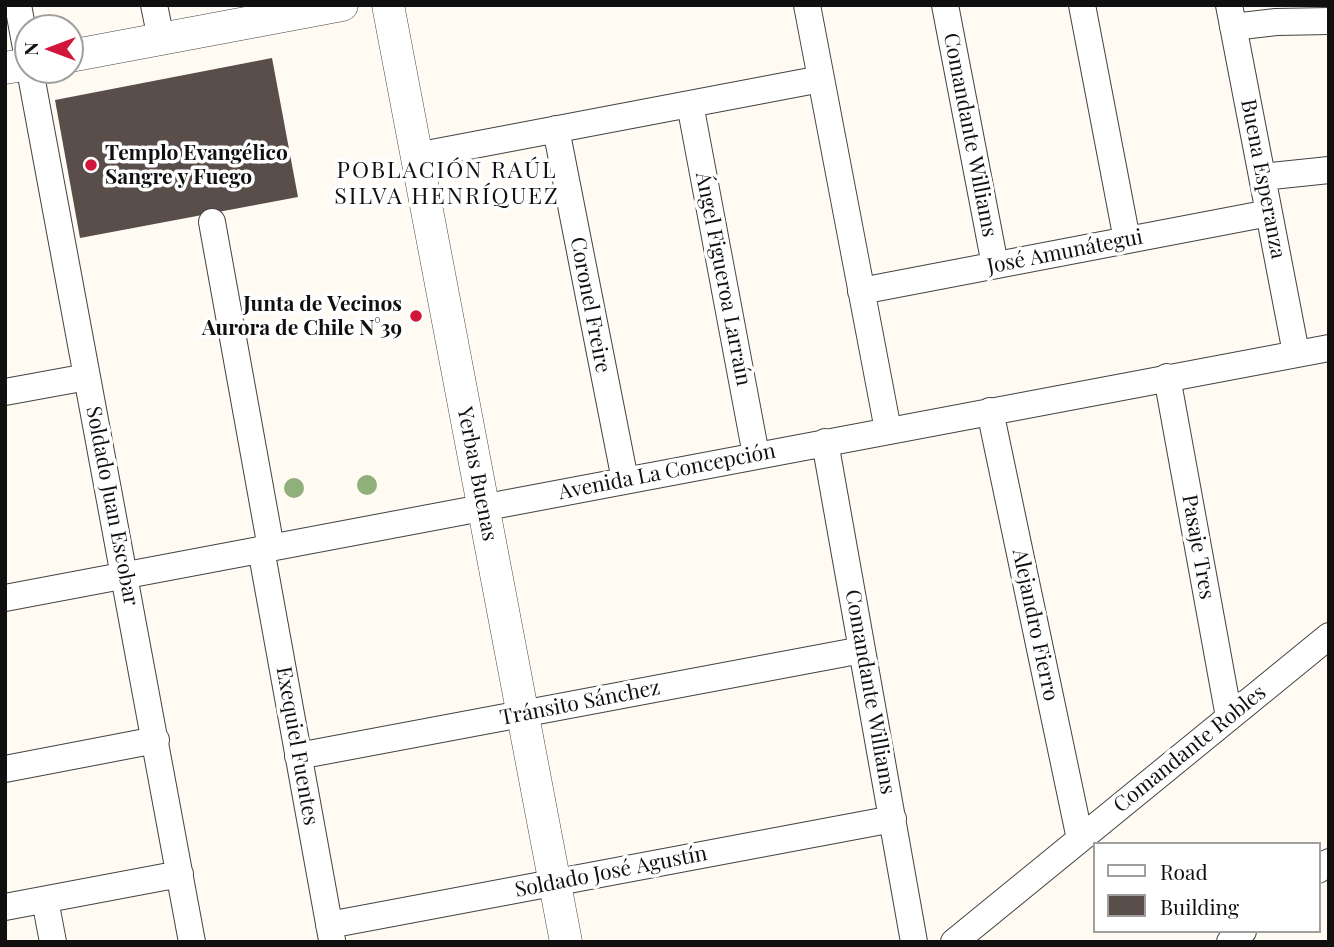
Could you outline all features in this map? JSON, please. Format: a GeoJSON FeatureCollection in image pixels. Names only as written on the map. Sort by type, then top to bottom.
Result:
{"type":"FeatureCollection","features":[{"type":"Feature","properties":{"kind":"street"},"geometry":{"type":"LineString","coordinates":[[154,5],[161,39]]}},
{"type":"Feature","properties":{"kind":"street"},"geometry":{"type":"LineString","coordinates":[[84,53],[342,5]]}},
{"type":"Feature","properties":{"kind":"street","name":"Yerbas Buenas"},"geometry":{"type":"LineString","coordinates":[[388,5],[566,942]]}},
{"type":"Feature","properties":{"kind":"street"},"geometry":{"type":"LineString","coordinates":[[807,5],[888,430]]}},
{"type":"Feature","properties":{"kind":"street","name":"Comandante Williams"},"geometry":{"type":"LineString","coordinates":[[945,5],[995,265]]}},
{"type":"Feature","properties":{"kind":"street"},"geometry":{"type":"LineString","coordinates":[[1082,5],[1127,240]]}},
{"type":"Feature","properties":{"kind":"street"},"geometry":{"type":"LineString","coordinates":[[1231,16],[1276,22],[1329,21]]}},
{"type":"Feature","properties":{"kind":"street","name":"Buena Esperanza"},"geometry":{"type":"LineString","coordinates":[[1231,16],[1296,353]]}},
{"type":"Feature","properties":{"kind":"street"},"geometry":{"type":"LineString","coordinates":[[416,156],[821,79]]}},
{"type":"Feature","properties":{"kind":"street","name":"Soldado Juan Escobar"},"geometry":{"type":"LineString","coordinates":[[33,84],[192,942]]}},
{"type":"Feature","properties":{"kind":"street","name":"Ángel Figueroa Larraín"},"geometry":{"type":"LineString","coordinates":[[690,104],[756,455]]}},
{"type":"Feature","properties":{"kind":"street","name":"Coronel Freire"},"geometry":{"type":"LineString","coordinates":[[556,129],[625,480]]}},
{"type":"Feature","properties":{"kind":"street"},"geometry":{"type":"LineString","coordinates":[[1262,177],[1329,170]]}},
{"type":"Feature","properties":{"kind":"street","name":"José Amunátegui"},"geometry":{"type":"LineString","coordinates":[[861,291],[1269,213]]}},
{"type":"Feature","properties":{"kind":"street","name":"Exequiel Fuentes"},"geometry":{"type":"LineString","coordinates":[[212,222],[299,757],[331,933]]}},
{"type":"Feature","properties":{"kind":"street","name":"Avenida La Concepción"},"geometry":{"type":"LineString","coordinates":[[5,598],[1167,377],[1296,353],[1328,350]]}},
{"type":"Feature","properties":{"kind":"street"},"geometry":{"type":"LineString","coordinates":[[5,392],[88,377]]}},
{"type":"Feature","properties":{"kind":"street","name":"Pasaje Tres"},"geometry":{"type":"LineString","coordinates":[[1167,377],[1229,717]]}},
{"type":"Feature","properties":{"kind":"street","name":"Alejandro Fierro"},"geometry":{"type":"LineString","coordinates":[[990,411],[1080,839]]}},
{"type":"Feature","properties":{"kind":"street","name":"Comandante Williams"},"geometry":{"type":"LineString","coordinates":[[825,442],[914,942]]}},
{"type":"Feature","properties":{"kind":"street","name":"Comandante Robles"},"geometry":{"type":"LineString","coordinates":[[954,942],[1329,636]]}},
{"type":"Feature","properties":{"kind":"street","name":"Tránsito Sánchez"},"geometry":{"type":"LineString","coordinates":[[299,757],[862,650]]}},
{"type":"Feature","properties":{"kind":"street"},"geometry":{"type":"LineString","coordinates":[[5,769],[156,740]]}},
{"type":"Feature","properties":{"kind":"street","name":"Soldado José Agustín"},"geometry":{"type":"LineString","coordinates":[[331,933],[555,883],[893,819]]}},
{"type":"Feature","properties":{"kind":"street"},"geometry":{"type":"LineString","coordinates":[[5,907],[180,874]]}},
{"type":"Feature","properties":{"kind":"street"},"geometry":{"type":"LineString","coordinates":[[45,900],[53,942]]}},
{"type":"Feature","properties":{"kind":"building"},"geometry":{"type":"Polygon","coordinates":[[[272,58],[298,197],[80,238],[55,100],[272,58]]]}},
{"type":"Feature","properties":{"kind":"place","name":"Templo Evangélico Sangre y Fuego"},"geometry":{"type":"Point","coordinates":[91,165]}},
{"type":"Feature","properties":{"kind":"place","name":"Junta de Vecinos Aurora de Chile N°39"},"geometry":{"type":"Point","coordinates":[416,316]}},
{"type":"Feature","properties":{"kind":"district","name":"POBLACIÓN RAÚL SILVA HENRÍQUEZ"},"geometry":{"type":"Point","coordinates":[447,184]}}]}
